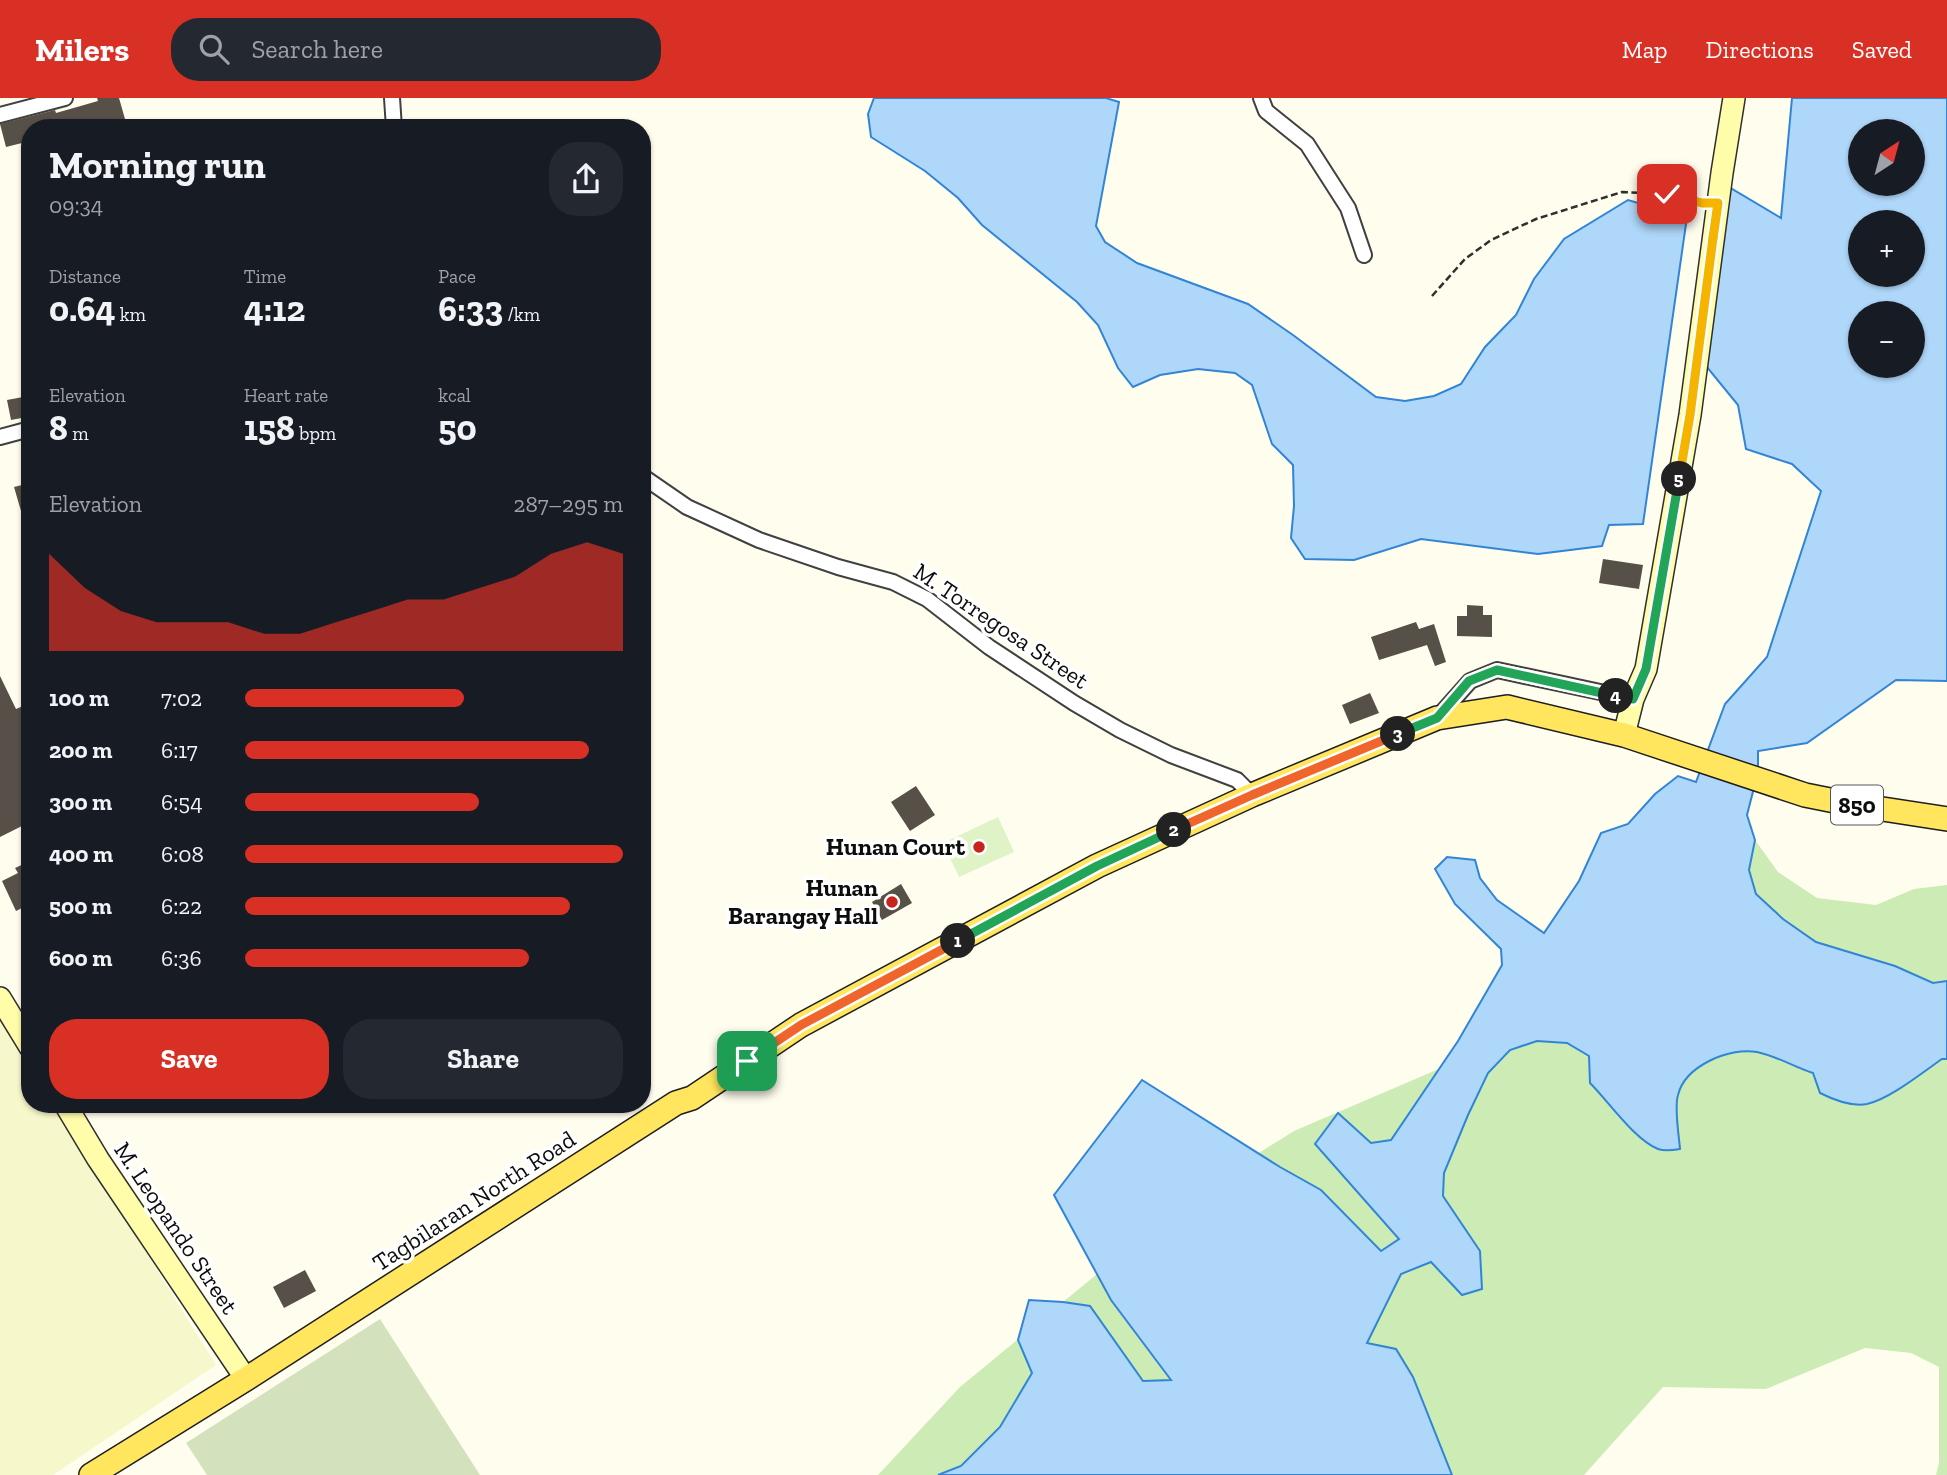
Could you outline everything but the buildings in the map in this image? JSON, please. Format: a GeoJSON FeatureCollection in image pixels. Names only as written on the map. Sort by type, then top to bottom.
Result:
{"type":"FeatureCollection","features":[{"type":"Feature","properties":{"kind":"main road","name":"Tagbilaran North Road"},"geometry":{"type":"LineString","coordinates":[[91,1475],[246,1379],[676,1103],[692,1098],[801,1025],[1097,866],[1252,795],[1437,718],[1507,707],[1624,735],[1805,795],[1947,819]]}},
{"type":"Feature","properties":{"kind":"street"},"geometry":{"type":"LineString","coordinates":[[0,116],[65,98]]}},
{"type":"Feature","properties":{"kind":"street"},"geometry":{"type":"LineString","coordinates":[[392,98],[393,119]]}},
{"type":"Feature","properties":{"kind":"street"},"geometry":{"type":"LineString","coordinates":[[1261,98],[1266,111],[1307,144],[1348,208],[1364,255]]}},
{"type":"Feature","properties":{"kind":"street"},"geometry":{"type":"LineString","coordinates":[[1624,735],[1633,699],[1649,656],[1690,415],[1734,98]]}},
{"type":"Feature","properties":{"kind":"street"},"geometry":{"type":"LineString","coordinates":[[0,437],[21,431]]}},
{"type":"Feature","properties":{"kind":"street","name":"M. Torregosa Street"},"geometry":{"type":"LineString","coordinates":[[651,482],[687,506],[759,540],[838,567],[893,582],[927,599],[989,647],[1074,703],[1171,755],[1237,780],[1252,795]]}},
{"type":"Feature","properties":{"kind":"street"},"geometry":{"type":"LineString","coordinates":[[1437,718],[1469,681],[1497,670],[1633,699]]}},
{"type":"Feature","properties":{"kind":"street"},"geometry":{"type":"LineString","coordinates":[[0,998],[21,1028]]}},
{"type":"Feature","properties":{"kind":"street","name":"M. Leopando Street"},"geometry":{"type":"LineString","coordinates":[[70,1113],[98,1159],[246,1379]]}},
{"type":"Feature","properties":{"kind":"path"},"geometry":{"type":"LineString","coordinates":[[1432,296],[1465,259],[1491,240],[1548,215],[1622,192],[1667,194],[1702,203],[1718,203]]}},
{"type":"Feature","properties":{"kind":"green space","name":"Hunan Court"},"geometry":{"type":"Polygon","coordinates":[[[998,817],[1014,852],[959,877],[943,843],[998,817]]]}},
{"type":"Feature","properties":{"kind":"green space"},"geometry":{"type":"Polygon","coordinates":[[[1755,840],[1778,872],[1817,898],[1876,905],[1914,889],[1947,885],[1947,981],[1933,983],[1895,966],[1816,942],[1783,919],[1756,894],[1749,870],[1755,840]]]}},
{"type":"Feature","properties":{"kind":"green space"},"geometry":{"type":"Polygon","coordinates":[[[1539,1009],[1715,1026],[1893,1058],[1947,1059],[1947,1475],[1936,1475],[1939,1463],[1939,1367],[1911,1353],[1865,1348],[1766,1389],[1663,1387],[1584,1475],[878,1475],[960,1387],[1199,1190],[1294,1131],[1455,1062],[1539,1009]]]}},
{"type":"Feature","properties":{"kind":"green space"},"geometry":{"type":"Polygon","coordinates":[[[0,1016],[21,1050],[21,1113],[60,1113],[216,1365],[53,1475],[0,1475],[0,1016]]]}},
{"type":"Feature","properties":{"kind":"green space"},"geometry":{"type":"Polygon","coordinates":[[[380,1319],[480,1475],[207,1475],[186,1443],[380,1319]]]}},
{"type":"Feature","properties":{"kind":"water"},"geometry":{"type":"Polygon","coordinates":[[[874,98],[1106,98],[1119,102],[1096,226],[1105,242],[1137,263],[1248,304],[1376,397],[1405,401],[1434,396],[1461,384],[1485,347],[1516,315],[1534,279],[1564,239],[1628,200],[1687,217],[1643,524],[1609,525],[1602,546],[1538,554],[1421,539],[1354,560],[1305,559],[1291,538],[1294,506],[1293,465],[1272,444],[1252,385],[1235,373],[1198,369],[1160,375],[1133,387],[1118,368],[1098,325],[1077,302],[982,225],[958,198],[925,171],[871,137],[868,114],[874,98]]]}},
{"type":"Feature","properties":{"kind":"water"},"geometry":{"type":"Polygon","coordinates":[[[1792,98],[1947,98],[1947,681],[1896,680],[1807,743],[1758,751],[1758,772],[1747,815],[1755,840],[1749,870],[1756,894],[1783,919],[1816,942],[1895,966],[1933,983],[1947,981],[1947,1059],[1942,1059],[1886,1097],[1855,1105],[1820,1093],[1813,1073],[1771,1056],[1746,1051],[1722,1056],[1699,1067],[1682,1085],[1676,1107],[1680,1149],[1666,1150],[1658,1149],[1640,1137],[1590,1083],[1589,1056],[1567,1043],[1537,1041],[1510,1050],[1488,1073],[1444,1173],[1443,1196],[1480,1251],[1482,1289],[1462,1295],[1431,1262],[1401,1274],[1367,1343],[1396,1349],[1413,1377],[1452,1475],[938,1475],[961,1466],[1000,1427],[1032,1373],[1018,1340],[1029,1300],[1090,1306],[1143,1381],[1171,1380],[1111,1300],[1054,1195],[1142,1080],[1321,1190],[1381,1251],[1399,1239],[1315,1144],[1338,1113],[1371,1143],[1391,1140],[1458,1041],[1502,965],[1501,949],[1455,904],[1435,869],[1447,857],[1475,860],[1480,878],[1497,900],[1544,933],[1579,881],[1601,833],[1628,824],[1655,794],[1678,776],[1696,782],[1725,704],[1767,657],[1821,491],[1792,464],[1746,449],[1738,405],[1706,366],[1722,183],[1781,218],[1792,98]]]}},
{"type":"Feature","properties":{"kind":"place","name":"Hunan Court"},"geometry":{"type":"Point","coordinates":[979,847]}},
{"type":"Feature","properties":{"kind":"place","name":"Hunan Barangay Hall"},"geometry":{"type":"Point","coordinates":[892,902]}},
{"type":"Feature","properties":{"kind":"route"},"geometry":{"type":"LineString","coordinates":[[747,1061],[801,1025],[1097,866],[1252,795],[1437,718],[1469,681],[1497,670],[1633,699],[1646,669],[1690,415],[1718,203],[1702,203],[1667,194]]}}]}
